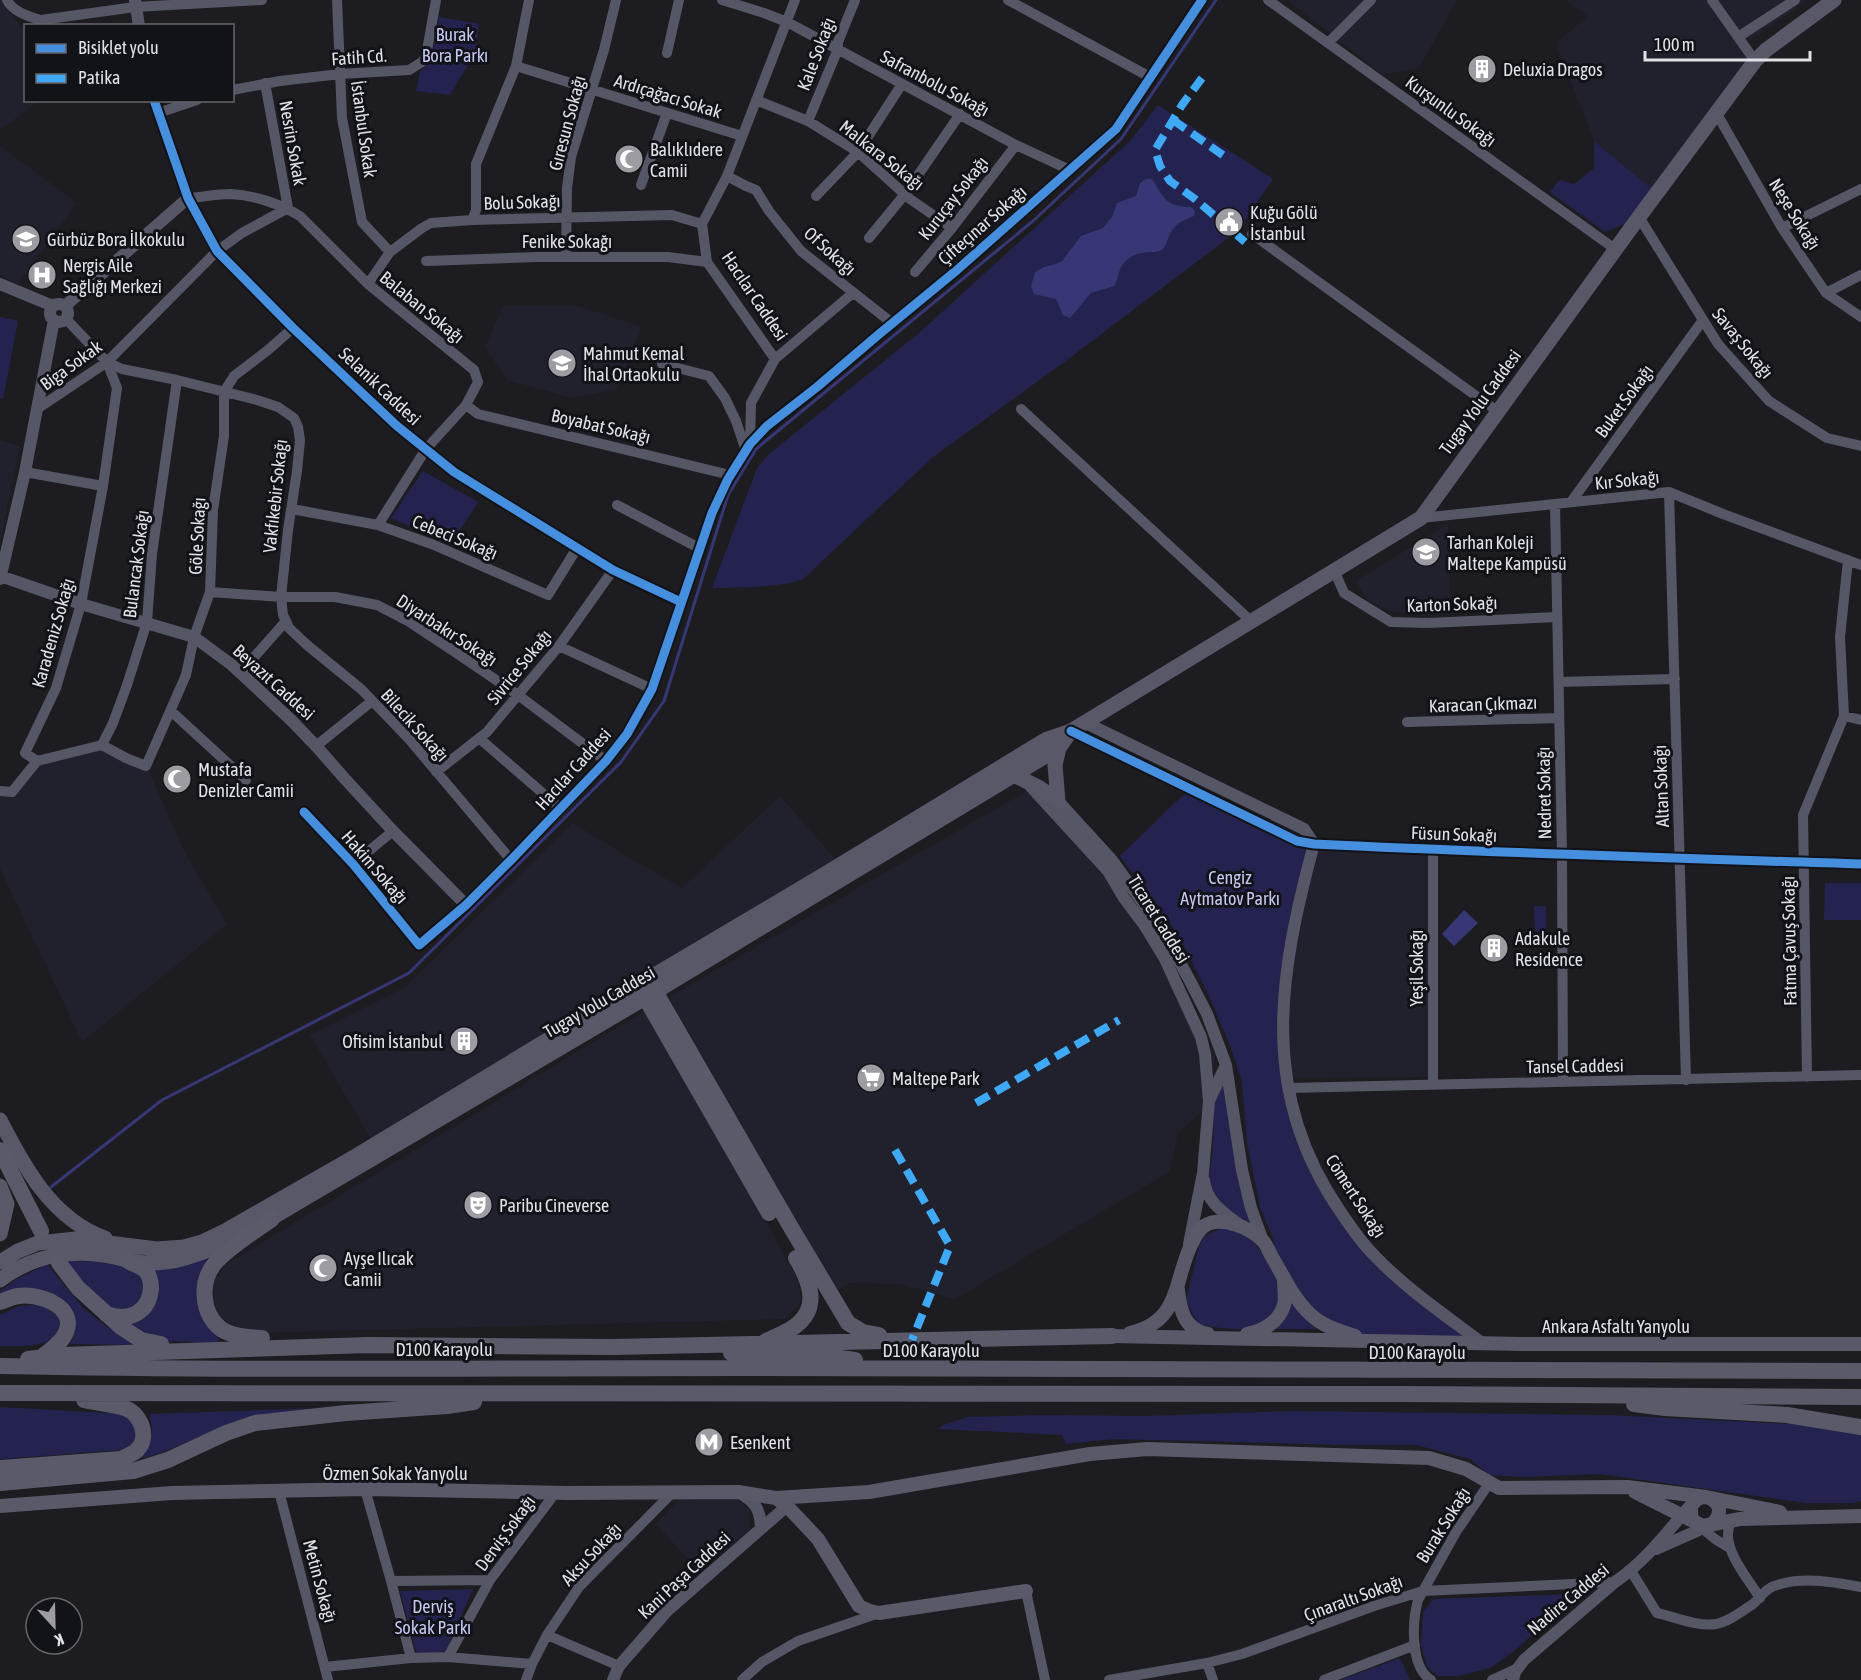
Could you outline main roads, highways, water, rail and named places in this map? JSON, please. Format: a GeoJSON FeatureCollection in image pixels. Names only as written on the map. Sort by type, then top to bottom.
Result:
{"type":"FeatureCollection","features":[{"type":"Feature","properties":{"kind":"highway"},"geometry":{"type":"LineString","coordinates":[[647,988],[848,1323],[863,1332],[912,1340]]}},
{"type":"Feature","properties":{"kind":"highway"},"geometry":{"type":"LineString","coordinates":[[647,988],[807,1277],[811,1301],[804,1317],[798,1324],[764,1342]]}},
{"type":"Feature","properties":{"kind":"highway"},"geometry":{"type":"LineString","coordinates":[[0,1150],[41,1232]]}},
{"type":"Feature","properties":{"kind":"highway"},"geometry":{"type":"LineString","coordinates":[[272,1219],[215,1263],[205,1281],[204,1299],[211,1318],[223,1330],[240,1336],[368,1345]]}},
{"type":"Feature","properties":{"kind":"highway"},"geometry":{"type":"LineString","coordinates":[[103,1312],[116,1317],[130,1316],[144,1308],[150,1300],[151,1282],[146,1271],[126,1253]]}},
{"type":"Feature","properties":{"kind":"highway"},"geometry":{"type":"LineString","coordinates":[[59,1263],[78,1288],[103,1312],[141,1340],[169,1346],[241,1348]]}},
{"type":"Feature","properties":{"kind":"highway"},"geometry":{"type":"LineString","coordinates":[[0,1302],[19,1296],[37,1297],[54,1302],[61,1307],[68,1325],[66,1334],[58,1344],[42,1356]]}},
{"type":"Feature","properties":{"kind":"highway"},"geometry":{"type":"LineString","coordinates":[[0,1366],[42,1356],[241,1348],[368,1345],[613,1347],[1112,1336]]}},
{"type":"Feature","properties":{"kind":"highway"},"geometry":{"type":"LineString","coordinates":[[613,1347],[826,1356],[930,1369]]}},
{"type":"Feature","properties":{"kind":"highway","name":"D100 Karayolu"},"geometry":{"type":"LineString","coordinates":[[0,1366],[159,1369],[1861,1371]]}},
{"type":"Feature","properties":{"kind":"highway"},"geometry":{"type":"LineString","coordinates":[[0,1468],[120,1459],[137,1451],[143,1440],[143,1429],[139,1419],[127,1408],[41,1392]]}},
{"type":"Feature","properties":{"kind":"highway"},"geometry":{"type":"LineString","coordinates":[[0,1393],[1861,1396]]}},
{"type":"Feature","properties":{"kind":"highway"},"geometry":{"type":"LineString","coordinates":[[0,1483],[133,1471],[168,1460],[226,1433],[255,1423],[346,1413],[447,1406],[542,1393]]}},
{"type":"Feature","properties":{"kind":"highway"},"geometry":{"type":"LineString","coordinates":[[1544,1394],[1665,1408],[1787,1414],[1861,1427]]}},
{"type":"Feature","properties":{"kind":"main road","name":"Tugay Yolu Caddesi"},"geometry":{"type":"LineString","coordinates":[[126,1253],[152,1263],[186,1259],[208,1251],[272,1219],[647,988],[830,871],[1019,772],[1047,738],[1071,731],[1086,723],[1420,518],[1755,61],[1834,0]]}},
{"type":"Feature","properties":{"kind":"main road","name":"Tugay Yolu Caddesi"},"geometry":{"type":"LineString","coordinates":[[126,1253],[184,1247],[202,1242],[225,1231],[969,802],[1059,748],[1071,731]]}},
{"type":"Feature","properties":{"kind":"main road"},"geometry":{"type":"LineString","coordinates":[[1019,772],[1058,801],[1055,765],[1059,748]]}},
{"type":"Feature","properties":{"kind":"main road"},"geometry":{"type":"LineString","coordinates":[[0,1120],[15,1151],[38,1187],[59,1210],[126,1253]]}},
{"type":"Feature","properties":{"kind":"main road"},"geometry":{"type":"LineString","coordinates":[[0,1186],[7,1204],[0,1234]]}},
{"type":"Feature","properties":{"kind":"main road","name":"Ticaret Caddesi"},"geometry":{"type":"LineString","coordinates":[[1112,1336],[1140,1330],[1160,1320],[1178,1289],[1187,1252],[1197,1233],[1204,1226],[1220,1222],[1240,1225],[1263,1241],[1296,1298],[1313,1318],[1336,1329],[1372,1341]]}},
{"type":"Feature","properties":{"kind":"main road"},"geometry":{"type":"LineString","coordinates":[[0,1262],[18,1251],[39,1243],[76,1239],[126,1253]]}},
{"type":"Feature","properties":{"kind":"main road"},"geometry":{"type":"LineString","coordinates":[[0,1280],[43,1257],[90,1253],[116,1257],[126,1253]]}},
{"type":"Feature","properties":{"kind":"main road"},"geometry":{"type":"LineString","coordinates":[[1112,1336],[1228,1338],[1262,1330],[1274,1321],[1284,1306],[1283,1276]]}},
{"type":"Feature","properties":{"kind":"main road"},"geometry":{"type":"LineString","coordinates":[[1178,1289],[1179,1306],[1190,1326],[1200,1333],[1228,1338]]}},
{"type":"Feature","properties":{"kind":"main road","name":"Ankara Asfaltı Yanyolu"},"geometry":{"type":"LineString","coordinates":[[1228,1338],[1482,1343],[1861,1344]]}},
{"type":"Feature","properties":{"kind":"main road","name":"Özmen Sokak Yanyolu"},"geometry":{"type":"LineString","coordinates":[[0,1506],[172,1493],[365,1489],[738,1492],[782,1502],[869,1492],[1090,1454],[1147,1449],[1429,1458],[1466,1469],[1492,1488],[1626,1487]]}},
{"type":"Feature","properties":{"kind":"main road"},"geometry":{"type":"LineString","coordinates":[[1626,1487],[1706,1497],[1805,1518]]}},
{"type":"Feature","properties":{"kind":"main road"},"geometry":{"type":"LineString","coordinates":[[1626,1487],[1700,1523],[1861,1516]]}},
{"type":"Feature","properties":{"kind":"main road"},"geometry":{"type":"LineString","coordinates":[[1701,1497],[1715,1500],[1719,1508],[1718,1517],[1700,1523],[1690,1512],[1693,1503],[1701,1497]]}},
{"type":"Feature","properties":{"kind":"main road"},"geometry":{"type":"LineString","coordinates":[[782,1502],[818,1539],[859,1606],[870,1611],[879,1613],[1026,1592]]}},
{"type":"Feature","properties":{"kind":"waterway"},"geometry":{"type":"LineString","coordinates":[[51,1187],[162,1100],[409,973],[621,762],[664,701],[728,495],[756,449],[1033,221],[1121,139],[1216,0]]}},
{"type":"Feature","properties":{"kind":"place","name":"Deluxia Dragos"},"geometry":{"type":"Point","coordinates":[1482,69]}},
{"type":"Feature","properties":{"kind":"place","name":"Balıklıdere Camii"},"geometry":{"type":"Point","coordinates":[629,159]}},
{"type":"Feature","properties":{"kind":"place","name":"Kuğu Gölü İstanbul"},"geometry":{"type":"Point","coordinates":[1229,222]}},
{"type":"Feature","properties":{"kind":"place","name":"Gürbüz Bora İlkokulu"},"geometry":{"type":"Point","coordinates":[26,239]}},
{"type":"Feature","properties":{"kind":"place","name":"Nergis Aile Sağlığı Merkezi"},"geometry":{"type":"Point","coordinates":[42,275]}},
{"type":"Feature","properties":{"kind":"place","name":"Mahmut Kemal İhal Ortaokulu"},"geometry":{"type":"Point","coordinates":[562,363]}},
{"type":"Feature","properties":{"kind":"place","name":"Tarhan Koleji Maltepe Kampüsü"},"geometry":{"type":"Point","coordinates":[1426,552]}},
{"type":"Feature","properties":{"kind":"place","name":"Mustafa Denizler Camii"},"geometry":{"type":"Point","coordinates":[177,779]}},
{"type":"Feature","properties":{"kind":"place","name":"Adakule Residence"},"geometry":{"type":"Point","coordinates":[1494,948]}},
{"type":"Feature","properties":{"kind":"place","name":"Ofisim İstanbul"},"geometry":{"type":"Point","coordinates":[464,1041]}},
{"type":"Feature","properties":{"kind":"place","name":"Maltepe Park"},"geometry":{"type":"Point","coordinates":[871,1078]}},
{"type":"Feature","properties":{"kind":"place","name":"Paribu Cineverse"},"geometry":{"type":"Point","coordinates":[478,1205]}},
{"type":"Feature","properties":{"kind":"place","name":"Ayşe Ilıcak Camii"},"geometry":{"type":"Point","coordinates":[323,1268]}},
{"type":"Feature","properties":{"kind":"place","name":"Esenkent"},"geometry":{"type":"Point","coordinates":[709,1442]}},
{"type":"Feature","properties":{"kind":"park label","name":"Burak Bora Parkı"},"geometry":{"type":"Point","coordinates":[455,44]}},
{"type":"Feature","properties":{"kind":"park label","name":"Cengiz Aytmatov Parkı"},"geometry":{"type":"Point","coordinates":[1230,887]}},
{"type":"Feature","properties":{"kind":"park label","name":"Derviş Sokak Parkı"},"geometry":{"type":"Point","coordinates":[433,1616]}}]}
